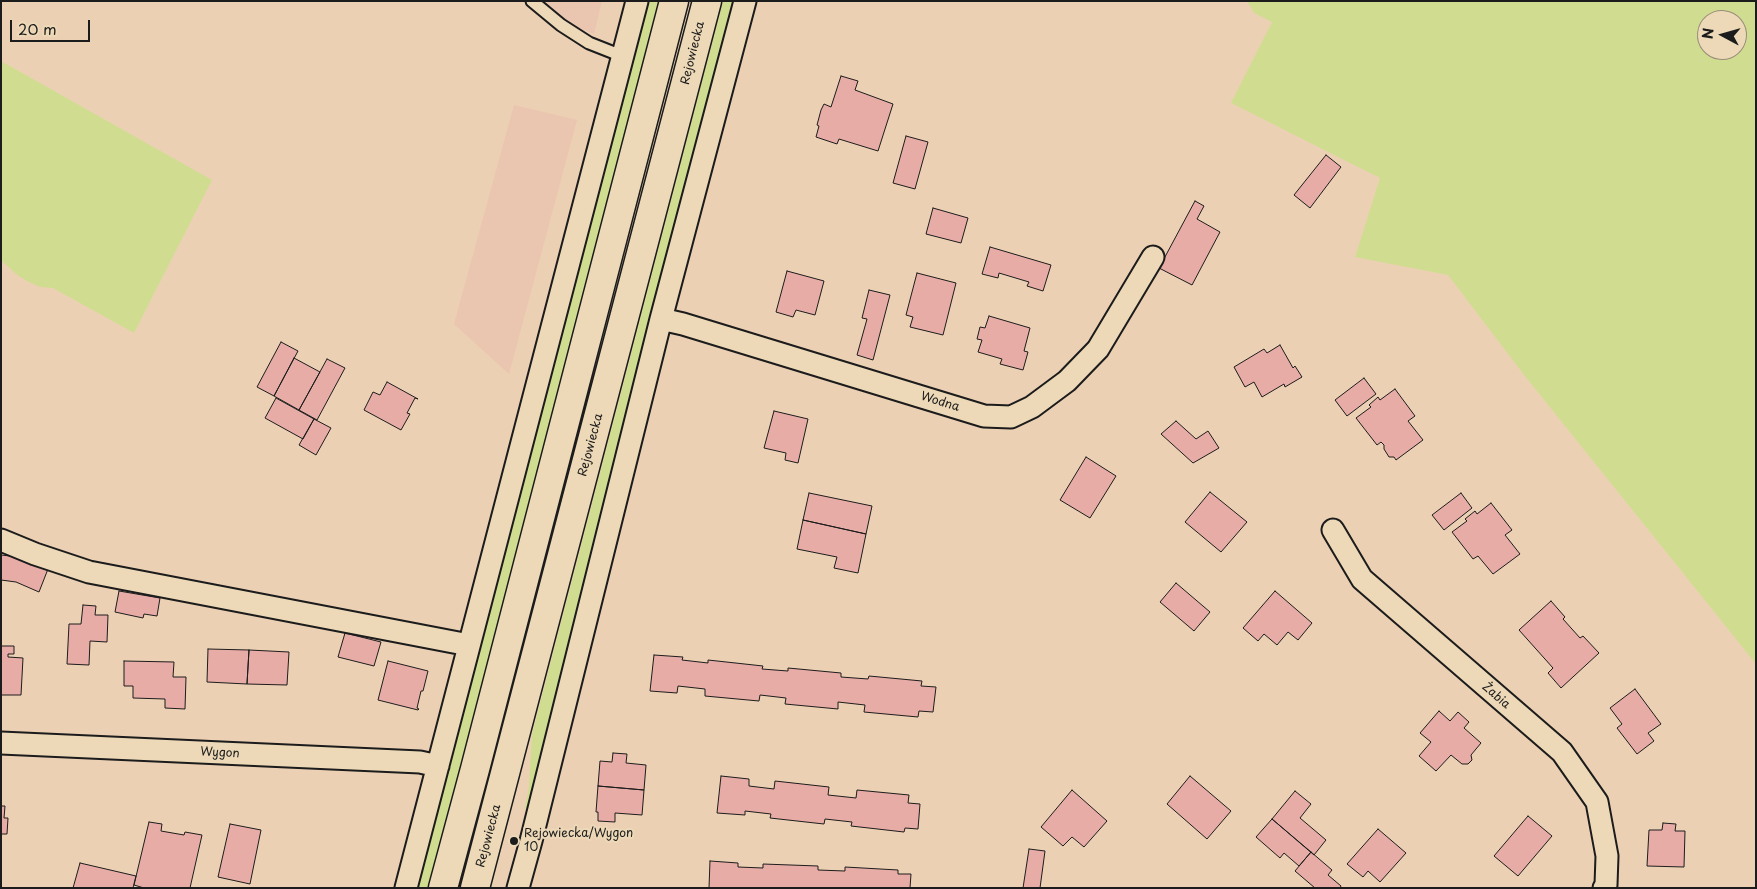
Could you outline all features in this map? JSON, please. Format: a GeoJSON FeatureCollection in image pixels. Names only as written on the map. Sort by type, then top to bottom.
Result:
{"type":"FeatureCollection","features":[{"type":"Feature","properties":{"kind":"highway"},"geometry":{"type":"LineString","coordinates":[[443,888],[483,741],[674,1]]}},
{"type":"Feature","properties":{"kind":"highway","name":"Rejowiecka"},"geometry":{"type":"LineString","coordinates":[[476,888],[707,1]]}},
{"type":"Feature","properties":{"kind":"street"},"geometry":{"type":"LineString","coordinates":[[406,888],[637,1]]}},
{"type":"Feature","properties":{"kind":"street"},"geometry":{"type":"LineString","coordinates":[[518,888],[661,319],[745,1]]}},
{"type":"Feature","properties":{"kind":"street","name":"Wodna"},"geometry":{"type":"LineString","coordinates":[[661,319],[683,324],[984,416],[1011,417],[1032,407],[1067,381],[1098,349],[1153,257]]}},
{"type":"Feature","properties":{"kind":"street","name":"Żabia"},"geometry":{"type":"LineString","coordinates":[[1333,530],[1362,579],[1562,752],[1597,802],[1608,856],[1606,885],[1604,888]]}},
{"type":"Feature","properties":{"kind":"street"},"geometry":{"type":"LineString","coordinates":[[1,540],[89,572],[469,644]]}},
{"type":"Feature","properties":{"kind":"street","name":"Wygon"},"geometry":{"type":"LineString","coordinates":[[1,743],[420,762],[438,766]]}},
{"type":"Feature","properties":{"kind":"lane"},"geometry":{"type":"LineString","coordinates":[[532,1],[561,25],[589,43],[622,56]]}},
{"type":"Feature","properties":{"kind":"shaded area"},"geometry":{"type":"Polygon","coordinates":[[[539,1],[602,1],[594,34],[563,22],[539,1]]]}},
{"type":"Feature","properties":{"kind":"shaded area"},"geometry":{"type":"Polygon","coordinates":[[[514,105],[577,120],[509,374],[454,324],[514,105]]]}},
{"type":"Feature","properties":{"kind":"green space"},"geometry":{"type":"Polygon","coordinates":[[[646,1],[660,1],[578,310],[473,722],[429,888],[415,888],[646,1]]]}},
{"type":"Feature","properties":{"kind":"green space"},"geometry":{"type":"Polygon","coordinates":[[[723,1],[737,1],[529,809],[525,808],[529,786],[532,734],[723,1]]]}},
{"type":"Feature","properties":{"kind":"green space"},"geometry":{"type":"Polygon","coordinates":[[[1247,1],[1756,1],[1756,664],[1524,375],[1448,275],[1355,257],[1380,178],[1231,103],[1272,22],[1254,13],[1247,1]]]}},
{"type":"Feature","properties":{"kind":"green space"},"geometry":{"type":"Polygon","coordinates":[[[1,61],[212,180],[134,333],[53,288],[40,287],[27,281],[1,260],[1,61]]]}},
{"type":"Feature","properties":{"kind":"building"},"geometry":{"type":"Polygon","coordinates":[[[841,76],[858,81],[855,90],[893,104],[878,151],[839,139],[837,144],[816,137],[821,110],[824,104],[831,107],[841,76]]]}},
{"type":"Feature","properties":{"kind":"building"},"geometry":{"type":"Polygon","coordinates":[[[906,136],[928,142],[915,189],[893,183],[906,136]]]}},
{"type":"Feature","properties":{"kind":"building"},"geometry":{"type":"Polygon","coordinates":[[[1326,155],[1341,167],[1310,208],[1294,195],[1326,155]]]}},
{"type":"Feature","properties":{"kind":"building"},"geometry":{"type":"Polygon","coordinates":[[[1195,201],[1204,206],[1197,219],[1220,232],[1192,285],[1159,268],[1195,201]]]}},
{"type":"Feature","properties":{"kind":"building"},"geometry":{"type":"Polygon","coordinates":[[[933,208],[968,218],[961,243],[926,234],[933,208]]]}},
{"type":"Feature","properties":{"kind":"building"},"geometry":{"type":"Polygon","coordinates":[[[990,247],[1051,265],[1043,291],[1027,286],[1029,282],[999,273],[998,278],[982,274],[990,247]]]}},
{"type":"Feature","properties":{"kind":"building"},"geometry":{"type":"Polygon","coordinates":[[[787,271],[824,281],[815,315],[796,310],[793,317],[776,312],[787,271]]]}},
{"type":"Feature","properties":{"kind":"building"},"geometry":{"type":"Polygon","coordinates":[[[917,273],[956,283],[943,335],[910,327],[913,317],[906,315],[917,273]]]}},
{"type":"Feature","properties":{"kind":"building"},"geometry":{"type":"Polygon","coordinates":[[[869,290],[890,295],[873,360],[857,355],[867,319],[862,318],[869,290]]]}},
{"type":"Feature","properties":{"kind":"building"},"geometry":{"type":"Polygon","coordinates":[[[989,316],[1030,328],[1024,351],[1028,352],[1023,370],[1000,364],[1002,359],[978,352],[982,340],[977,339],[980,327],[985,328],[989,316]]]}},
{"type":"Feature","properties":{"kind":"building"},"geometry":{"type":"Polygon","coordinates":[[[281,342],[298,351],[274,396],[257,387],[281,342]]]}},
{"type":"Feature","properties":{"kind":"building"},"geometry":{"type":"Polygon","coordinates":[[[1280,345],[1293,368],[1295,366],[1302,377],[1285,387],[1284,384],[1262,397],[1254,382],[1245,387],[1234,367],[1264,349],[1267,353],[1280,345]]]}},
{"type":"Feature","properties":{"kind":"building"},"geometry":{"type":"Polygon","coordinates":[[[294,358],[320,372],[299,410],[274,396],[294,358]]]}},
{"type":"Feature","properties":{"kind":"building"},"geometry":{"type":"Polygon","coordinates":[[[327,359],[345,368],[317,420],[299,410],[327,359]]]}},
{"type":"Feature","properties":{"kind":"building"},"geometry":{"type":"Polygon","coordinates":[[[1364,378],[1376,394],[1347,416],[1335,400],[1364,378]]]}},
{"type":"Feature","properties":{"kind":"building"},"geometry":{"type":"Polygon","coordinates":[[[387,382],[418,399],[415,398],[407,413],[410,414],[401,430],[364,410],[373,392],[380,395],[387,382]]]}},
{"type":"Feature","properties":{"kind":"building"},"geometry":{"type":"Polygon","coordinates":[[[1395,389],[1415,416],[1408,421],[1423,440],[1396,460],[1394,457],[1389,457],[1381,442],[1377,445],[1356,418],[1371,407],[1369,405],[1378,397],[1380,400],[1395,389]]]}},
{"type":"Feature","properties":{"kind":"building"},"geometry":{"type":"Polygon","coordinates":[[[276,398],[314,419],[303,439],[265,418],[276,398]]]}},
{"type":"Feature","properties":{"kind":"building"},"geometry":{"type":"Polygon","coordinates":[[[774,411],[808,419],[798,463],[785,460],[786,453],[764,448],[774,411]]]}},
{"type":"Feature","properties":{"kind":"building"},"geometry":{"type":"Polygon","coordinates":[[[314,419],[331,428],[316,455],[299,445],[314,419]]]}},
{"type":"Feature","properties":{"kind":"building"},"geometry":{"type":"Polygon","coordinates":[[[1176,421],[1196,439],[1208,431],[1219,448],[1193,463],[1161,434],[1176,421]]]}},
{"type":"Feature","properties":{"kind":"building"},"geometry":{"type":"Polygon","coordinates":[[[1086,457],[1116,476],[1090,518],[1060,500],[1086,457]]]}},
{"type":"Feature","properties":{"kind":"building"},"geometry":{"type":"Polygon","coordinates":[[[1210,492],[1247,522],[1221,552],[1185,522],[1210,492]]]}},
{"type":"Feature","properties":{"kind":"building"},"geometry":{"type":"Polygon","coordinates":[[[809,493],[872,506],[866,534],[803,520],[809,493]]]}},
{"type":"Feature","properties":{"kind":"building"},"geometry":{"type":"Polygon","coordinates":[[[1461,493],[1472,508],[1444,530],[1432,515],[1461,493]]]}},
{"type":"Feature","properties":{"kind":"building"},"geometry":{"type":"Polygon","coordinates":[[[1491,503],[1512,530],[1505,535],[1520,554],[1493,574],[1478,556],[1473,559],[1452,532],[1467,521],[1465,519],[1475,511],[1477,514],[1491,503]]]}},
{"type":"Feature","properties":{"kind":"building"},"geometry":{"type":"Polygon","coordinates":[[[803,520],[866,534],[858,573],[834,568],[837,557],[797,549],[803,520]]]}},
{"type":"Feature","properties":{"kind":"building"},"geometry":{"type":"Polygon","coordinates":[[[1,555],[19,557],[48,569],[39,592],[16,582],[1,580],[1,555]]]}},
{"type":"Feature","properties":{"kind":"building"},"geometry":{"type":"Polygon","coordinates":[[[1176,583],[1210,612],[1194,631],[1160,602],[1176,583]]]}},
{"type":"Feature","properties":{"kind":"building"},"geometry":{"type":"Polygon","coordinates":[[[119,591],[160,598],[157,616],[144,614],[143,618],[115,612],[119,591]]]}},
{"type":"Feature","properties":{"kind":"building"},"geometry":{"type":"Polygon","coordinates":[[[1275,591],[1312,623],[1298,640],[1288,632],[1277,645],[1264,634],[1258,641],[1243,628],[1275,591]]]}},
{"type":"Feature","properties":{"kind":"building"},"geometry":{"type":"Polygon","coordinates":[[[1551,601],[1565,617],[1563,619],[1580,638],[1583,636],[1599,653],[1561,688],[1548,673],[1553,668],[1519,630],[1551,601]]]}},
{"type":"Feature","properties":{"kind":"building"},"geometry":{"type":"Polygon","coordinates":[[[83,605],[96,606],[95,615],[108,615],[107,642],[90,641],[89,665],[67,664],[69,624],[81,624],[83,605]]]}},
{"type":"Feature","properties":{"kind":"building"},"geometry":{"type":"Polygon","coordinates":[[[345,633],[381,642],[374,666],[338,657],[345,633]]]}},
{"type":"Feature","properties":{"kind":"building"},"geometry":{"type":"Polygon","coordinates":[[[1,646],[14,646],[14,654],[8,654],[8,657],[23,658],[21,695],[1,695],[1,646]]]}},
{"type":"Feature","properties":{"kind":"building"},"geometry":{"type":"Polygon","coordinates":[[[208,649],[249,650],[247,684],[207,682],[208,649]]]}},
{"type":"Feature","properties":{"kind":"building"},"geometry":{"type":"Polygon","coordinates":[[[249,650],[289,652],[287,685],[247,684],[249,650]]]}},
{"type":"Feature","properties":{"kind":"building"},"geometry":{"type":"Polygon","coordinates":[[[654,655],[683,657],[682,660],[708,663],[708,660],[763,666],[762,669],[788,671],[788,668],[841,673],[841,677],[868,679],[869,676],[922,681],[921,686],[936,687],[933,712],[919,711],[918,717],[864,712],[865,705],[838,702],[838,709],[785,704],[786,698],[760,695],[759,701],[705,696],[705,689],[678,686],[677,693],[650,691],[654,655]]]}},
{"type":"Feature","properties":{"kind":"building"},"geometry":{"type":"Polygon","coordinates":[[[124,661],[174,662],[173,677],[186,677],[185,709],[165,708],[165,699],[133,698],[133,686],[124,686],[124,661]]]}},
{"type":"Feature","properties":{"kind":"building"},"geometry":{"type":"Polygon","coordinates":[[[388,661],[428,671],[423,691],[421,691],[418,710],[378,700],[388,661]]]}},
{"type":"Feature","properties":{"kind":"building"},"geometry":{"type":"Polygon","coordinates":[[[1635,689],[1661,724],[1648,733],[1654,741],[1637,754],[1617,728],[1622,724],[1610,708],[1635,689]]]}},
{"type":"Feature","properties":{"kind":"building"},"geometry":{"type":"Polygon","coordinates":[[[1439,711],[1450,721],[1458,712],[1469,722],[1464,728],[1481,743],[1471,755],[1472,760],[1468,764],[1462,764],[1451,755],[1436,771],[1419,756],[1431,742],[1420,733],[1439,711]]]}},
{"type":"Feature","properties":{"kind":"building"},"geometry":{"type":"Polygon","coordinates":[[[613,753],[627,754],[626,763],[646,765],[644,790],[598,786],[600,761],[612,762],[613,753]]]}},
{"type":"Feature","properties":{"kind":"building"},"geometry":{"type":"Polygon","coordinates":[[[721,776],[749,779],[749,786],[774,789],[775,781],[829,787],[828,795],[856,798],[857,790],[909,795],[908,803],[920,804],[918,829],[905,828],[904,832],[851,826],[852,822],[825,819],[824,824],[770,818],[771,814],[745,811],[745,815],[717,813],[721,776]]]}},
{"type":"Feature","properties":{"kind":"building"},"geometry":{"type":"Polygon","coordinates":[[[1190,776],[1231,811],[1207,839],[1167,804],[1190,776]]]}},
{"type":"Feature","properties":{"kind":"building"},"geometry":{"type":"Polygon","coordinates":[[[598,786],[644,790],[642,815],[615,813],[615,822],[598,821],[598,812],[596,812],[598,786]]]}},
{"type":"Feature","properties":{"kind":"building"},"geometry":{"type":"Polygon","coordinates":[[[1072,790],[1107,821],[1084,847],[1072,837],[1063,846],[1041,827],[1072,790]]]}},
{"type":"Feature","properties":{"kind":"building"},"geometry":{"type":"Polygon","coordinates":[[[1295,791],[1311,804],[1300,818],[1326,840],[1314,855],[1272,819],[1295,791]]]}},
{"type":"Feature","properties":{"kind":"building"},"geometry":{"type":"Polygon","coordinates":[[[1,806],[5,806],[4,818],[8,818],[7,834],[1,834],[1,806]]]}},
{"type":"Feature","properties":{"kind":"building"},"geometry":{"type":"Polygon","coordinates":[[[1528,816],[1552,836],[1518,876],[1494,856],[1528,816]]]}},
{"type":"Feature","properties":{"kind":"building"},"geometry":{"type":"Polygon","coordinates":[[[1272,819],[1311,852],[1299,866],[1284,853],[1280,858],[1256,837],[1272,819]]]}},
{"type":"Feature","properties":{"kind":"building"},"geometry":{"type":"Polygon","coordinates":[[[149,822],[162,824],[161,831],[184,835],[185,832],[202,835],[190,888],[144,888],[134,885],[149,822]]]}},
{"type":"Feature","properties":{"kind":"building"},"geometry":{"type":"Polygon","coordinates":[[[1663,823],[1676,824],[1675,831],[1685,831],[1684,867],[1647,866],[1649,830],[1662,830],[1663,823]]]}},
{"type":"Feature","properties":{"kind":"building"},"geometry":{"type":"Polygon","coordinates":[[[230,824],[261,830],[250,884],[218,877],[230,824]]]}},
{"type":"Feature","properties":{"kind":"building"},"geometry":{"type":"Polygon","coordinates":[[[1378,829],[1406,853],[1380,882],[1368,871],[1363,877],[1347,864],[1378,829]]]}},
{"type":"Feature","properties":{"kind":"building"},"geometry":{"type":"Polygon","coordinates":[[[1029,849],[1045,851],[1040,888],[1023,888],[1029,849]]]}},
{"type":"Feature","properties":{"kind":"building"},"geometry":{"type":"Polygon","coordinates":[[[1311,852],[1332,870],[1328,875],[1341,886],[1340,888],[1315,888],[1295,871],[1311,852]]]}},
{"type":"Feature","properties":{"kind":"building"},"geometry":{"type":"Polygon","coordinates":[[[710,861],[738,863],[738,867],[763,868],[763,864],[818,866],[818,870],[845,871],[845,867],[898,870],[898,874],[911,874],[910,888],[709,888],[710,861]]]}},
{"type":"Feature","properties":{"kind":"building"},"geometry":{"type":"Polygon","coordinates":[[[80,863],[136,876],[133,888],[73,888],[80,863]]]}},
{"type":"Feature","properties":{"kind":"place","name":"Rejowiecka/Wygon 10"},"geometry":{"type":"Point","coordinates":[514,841]}}]}
